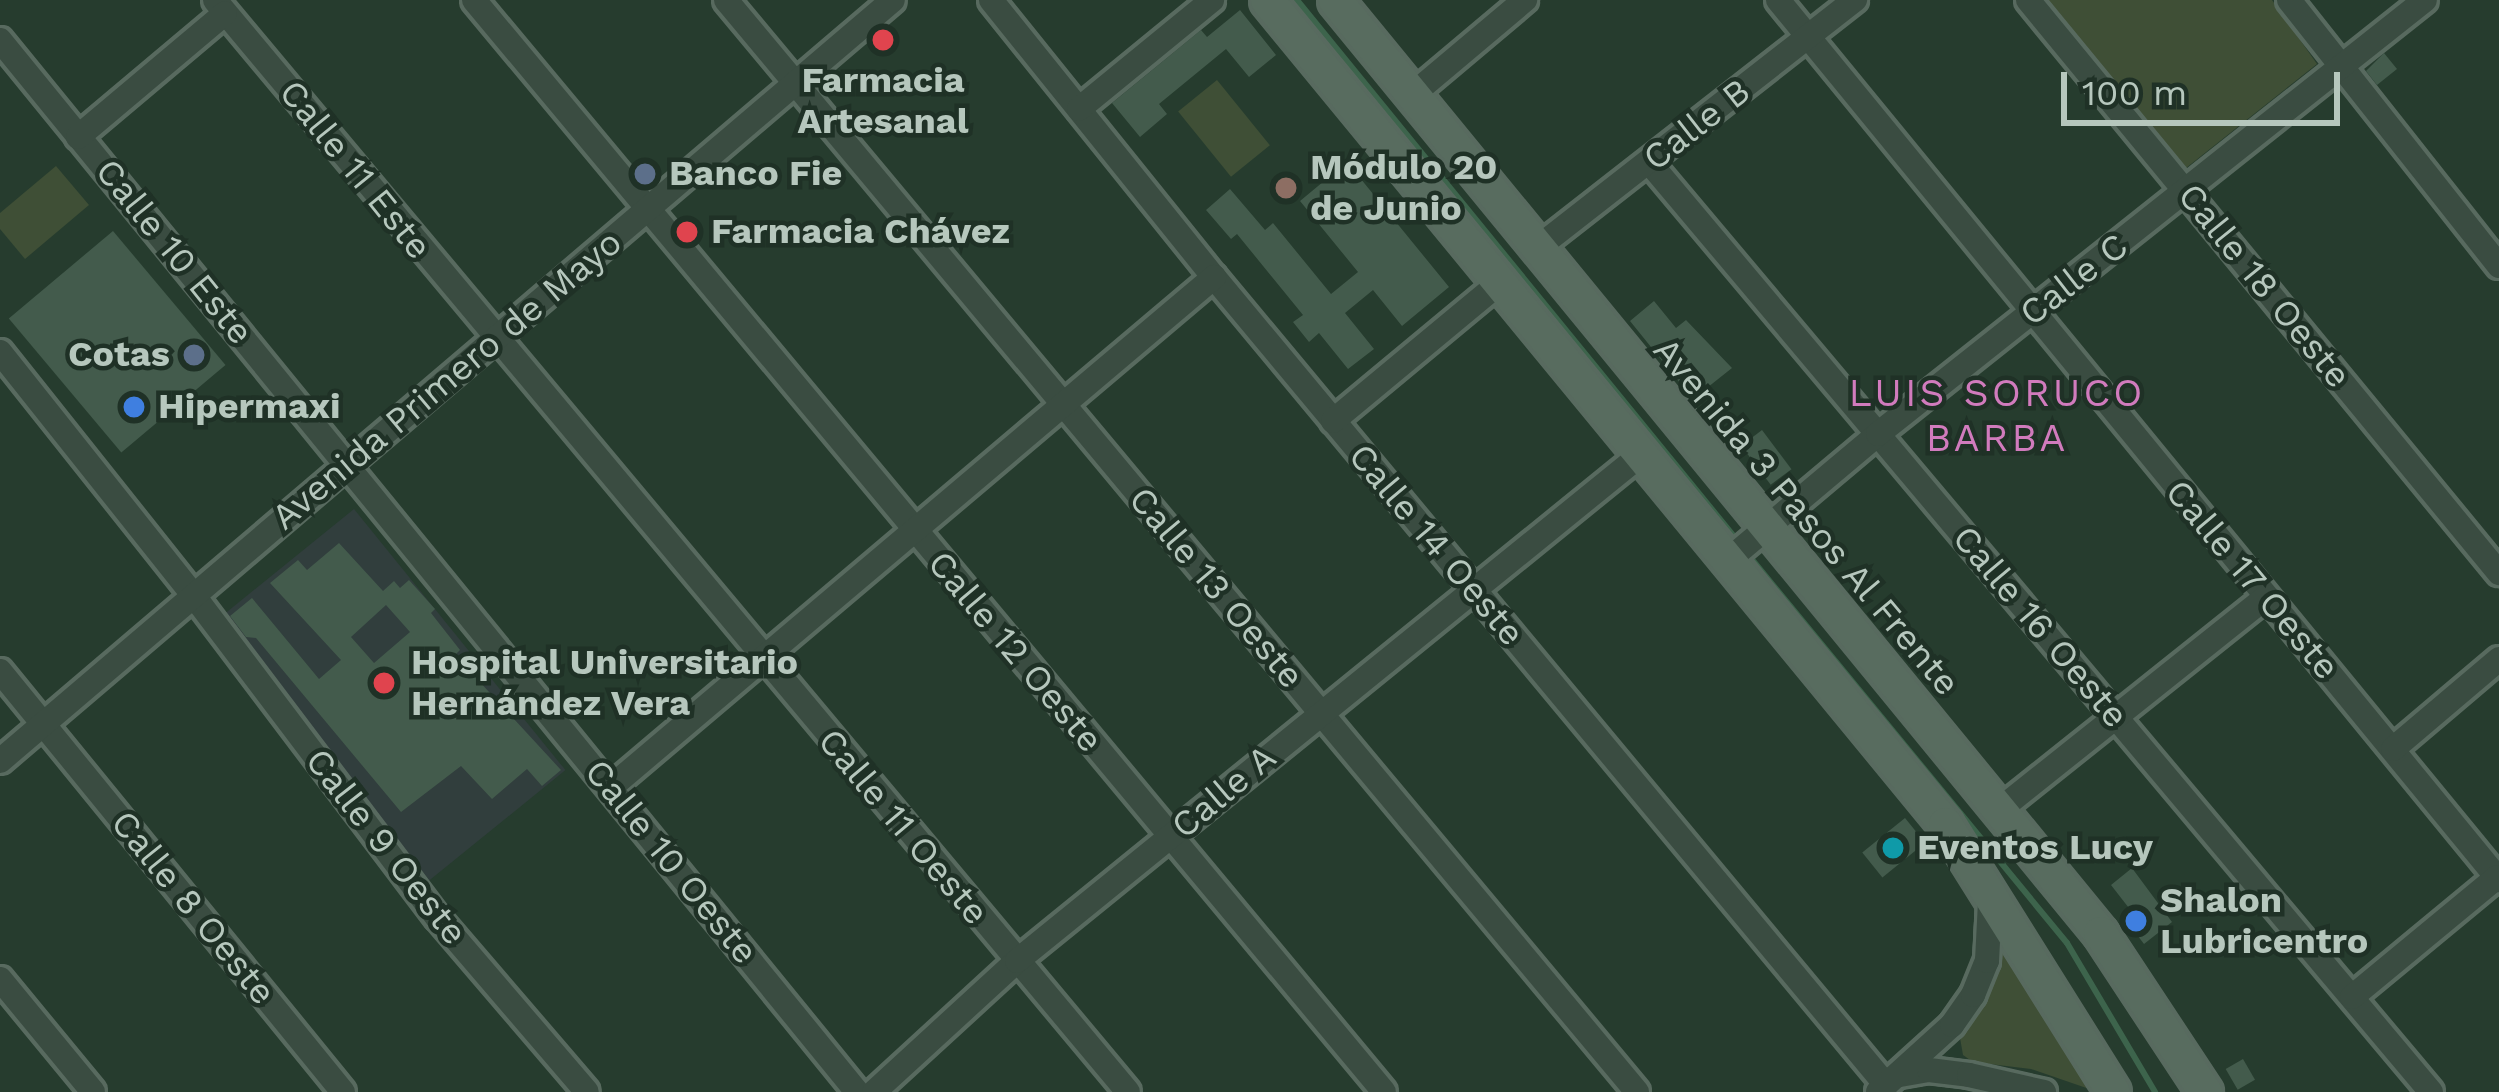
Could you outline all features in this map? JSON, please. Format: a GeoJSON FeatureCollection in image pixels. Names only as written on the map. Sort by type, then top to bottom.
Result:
{"type":"FeatureCollection","features":[{"type":"Feature","properties":{"kind":"main road","name":"Avenida 3 Pasos Al Frente"},"geometry":{"type":"LineString","coordinates":[[1267,0],[1638,457],[1745,546],[1998,811],[2099,933],[2205,1092]]}},
{"type":"Feature","properties":{"kind":"main road","name":"Avenida 3 Pasos Al Frente"},"geometry":{"type":"LineString","coordinates":[[1335,0],[1536,249],[1989,887],[2113,1092]]}},
{"type":"Feature","properties":{"kind":"street","name":"Calle 12 Oeste"},"geometry":{"type":"LineString","coordinates":[[474,0],[645,212],[1384,1092]]}},
{"type":"Feature","properties":{"kind":"street","name":"Calle 13 Oeste"},"geometry":{"type":"LineString","coordinates":[[726,0],[1636,1092]]}},
{"type":"Feature","properties":{"kind":"street","name":"Avenida Primero de Mayo"},"geometry":{"type":"LineString","coordinates":[[0,760],[893,0]]}},
{"type":"Feature","properties":{"kind":"street","name":"Calle 14 Oeste"},"geometry":{"type":"LineString","coordinates":[[991,0],[1472,589],[1888,1084]]}},
{"type":"Feature","properties":{"kind":"street"},"geometry":{"type":"LineString","coordinates":[[1078,109],[1212,0]]}},
{"type":"Feature","properties":{"kind":"street"},"geometry":{"type":"LineString","coordinates":[[1412,95],[1525,0]]}},
{"type":"Feature","properties":{"kind":"street","name":"Calle 17 Oeste"},"geometry":{"type":"LineString","coordinates":[[1778,0],[2030,314],[2498,879]]}},
{"type":"Feature","properties":{"kind":"street","name":"Calle B"},"geometry":{"type":"LineString","coordinates":[[1536,249],[1856,0]]}},
{"type":"Feature","properties":{"kind":"street","name":"Calle 18 Oeste"},"geometry":{"type":"LineString","coordinates":[[2028,0],[2499,573]]}},
{"type":"Feature","properties":{"kind":"street"},"geometry":{"type":"LineString","coordinates":[[2289,0],[2499,266]]}},
{"type":"Feature","properties":{"kind":"street","name":"Calle C"},"geometry":{"type":"LineString","coordinates":[[1745,546],[1878,434],[2425,0]]}},
{"type":"Feature","properties":{"kind":"street"},"geometry":{"type":"LineString","coordinates":[[78,136],[220,6]]}},
{"type":"Feature","properties":{"kind":"street","name":"Calle 11 Este"},"geometry":{"type":"LineString","coordinates":[[220,6],[495,339]]}},
{"type":"Feature","properties":{"kind":"street","name":"Calle 10 Este"},"geometry":{"type":"LineString","coordinates":[[0,40],[348,464]]}},
{"type":"Feature","properties":{"kind":"street","name":"Calle 16 Oeste"},"geometry":{"type":"LineString","coordinates":[[1649,162],[2431,1092]]}},
{"type":"Feature","properties":{"kind":"street"},"geometry":{"type":"LineString","coordinates":[[611,788],[1214,277]]}},
{"type":"Feature","properties":{"kind":"street"},"geometry":{"type":"LineString","coordinates":[[1333,421],[1498,285]]}},
{"type":"Feature","properties":{"kind":"street","name":"Calle 11 Oeste"},"geometry":{"type":"LineString","coordinates":[[495,339],[1128,1092]]}},
{"type":"Feature","properties":{"kind":"street","name":"Calle 9 Oeste"},"geometry":{"type":"LineString","coordinates":[[0,352],[194,596],[437,916],[587,1092]]}},
{"type":"Feature","properties":{"kind":"street","name":"Calle A"},"geometry":{"type":"LineString","coordinates":[[874,1092],[1017,961],[1638,457]]}},
{"type":"Feature","properties":{"kind":"street","name":"Calle 10 Oeste"},"geometry":{"type":"LineString","coordinates":[[348,464],[857,1092]]}},
{"type":"Feature","properties":{"kind":"street"},"geometry":{"type":"LineString","coordinates":[[1998,811],[2266,597]]}},
{"type":"Feature","properties":{"kind":"street"},"geometry":{"type":"LineString","coordinates":[[2393,749],[2499,658]]}},
{"type":"Feature","properties":{"kind":"street","name":"Calle 8 Oeste"},"geometry":{"type":"LineString","coordinates":[[0,670],[343,1092]]}},
{"type":"Feature","properties":{"kind":"street"},"geometry":{"type":"LineString","coordinates":[[2352,997],[2498,879]]}},
{"type":"Feature","properties":{"kind":"street"},"geometry":{"type":"LineString","coordinates":[[1888,1084],[1952,1025],[1973,995],[1993,925],[1989,887]]}},
{"type":"Feature","properties":{"kind":"street"},"geometry":{"type":"LineString","coordinates":[[0,979],[93,1092]]}},
{"type":"Feature","properties":{"kind":"street"},"geometry":{"type":"LineString","coordinates":[[1888,1084],[1929,1070],[2044,1092]]}},
{"type":"Feature","properties":{"kind":"shaded area","name":"Hospital Universitario Hernández Vera"},"geometry":{"type":"Polygon","coordinates":[[[354,509],[565,770],[429,880],[218,619],[354,509]]]}},
{"type":"Feature","properties":{"kind":"green space"},"geometry":{"type":"Polygon","coordinates":[[[2037,0],[2272,0],[2317,64],[2181,172],[2037,0]]]}},
{"type":"Feature","properties":{"kind":"green space"},"geometry":{"type":"Polygon","coordinates":[[[1217,80],[1270,145],[1231,177],[1178,111],[1217,80]]]}},
{"type":"Feature","properties":{"kind":"green space"},"geometry":{"type":"Polygon","coordinates":[[[56,166],[89,205],[25,259],[0,229],[0,213],[56,166]]]}},
{"type":"Feature","properties":{"kind":"green space"},"geometry":{"type":"Polygon","coordinates":[[[1999,926],[2098,1092],[2031,1069],[1973,1062],[1963,1055],[1959,1032],[1999,926]]]}},
{"type":"Feature","properties":{"kind":"building"},"geometry":{"type":"Polygon","coordinates":[[[1240,10],[1276,55],[1249,77],[1226,49],[1159,104],[1167,114],[1140,137],[1112,103],[1201,30],[1207,37],[1240,10]]]}},
{"type":"Feature","properties":{"kind":"building"},"geometry":{"type":"Polygon","coordinates":[[[2384,53],[2397,69],[2377,85],[2366,71],[2384,53]]]}},
{"type":"Feature","properties":{"kind":"building"},"geometry":{"type":"Polygon","coordinates":[[[1347,162],[1449,287],[1402,326],[1373,290],[1345,313],[1374,349],[1348,369],[1319,333],[1309,342],[1293,322],[1303,315],[1237,234],[1231,239],[1206,210],[1230,189],[1265,230],[1273,223],[1331,294],[1358,272],[1300,201],[1347,162]]]}},
{"type":"Feature","properties":{"kind":"building"},"geometry":{"type":"Polygon","coordinates":[[[113,231],[225,365],[121,452],[9,318],[113,231]]]}},
{"type":"Feature","properties":{"kind":"building"},"geometry":{"type":"Polygon","coordinates":[[[1654,301],[1676,328],[1686,320],[1732,368],[1693,399],[1630,321],[1654,301]]]}},
{"type":"Feature","properties":{"kind":"building"},"geometry":{"type":"Polygon","coordinates":[[[1762,430],[1791,469],[1771,485],[1741,446],[1762,430]]]}},
{"type":"Feature","properties":{"kind":"building","name":"Hospital Universitario Hernández Vera"},"geometry":{"type":"Polygon","coordinates":[[[339,543],[383,591],[394,581],[400,588],[409,580],[435,609],[431,613],[460,650],[455,655],[561,770],[542,786],[527,769],[492,799],[461,766],[401,812],[256,638],[246,637],[230,616],[252,598],[319,679],[341,660],[270,583],[298,560],[307,570],[339,543]],[[386,605],[351,637],[374,663],[410,632],[386,605]]]}},
{"type":"Feature","properties":{"kind":"building","name":"Eventos Lucy"},"geometry":{"type":"Polygon","coordinates":[[[1905,818],[1925,843],[1882,877],[1862,853],[1905,818]]]}},
{"type":"Feature","properties":{"kind":"building"},"geometry":{"type":"Polygon","coordinates":[[[2132,868],[2172,922],[2144,944],[2124,918],[2132,912],[2111,885],[2132,868]]]}},
{"type":"Feature","properties":{"kind":"building"},"geometry":{"type":"Polygon","coordinates":[[[2243,1059],[2255,1080],[2238,1090],[2226,1069],[2243,1059]]]}},
{"type":"Feature","properties":{"kind":"waterway"},"geometry":{"type":"LineString","coordinates":[[1297,0],[1737,540]]}},
{"type":"Feature","properties":{"kind":"waterway"},"geometry":{"type":"LineString","coordinates":[[1745,551],[2067,943],[2155,1092]]}},
{"type":"Feature","properties":{"kind":"place","name":"Farmacia Artesanal"},"geometry":{"type":"Point","coordinates":[883,40]}},
{"type":"Feature","properties":{"kind":"place","name":"Banco Fie"},"geometry":{"type":"Point","coordinates":[645,174]}},
{"type":"Feature","properties":{"kind":"place","name":"Módulo 20 de Junio"},"geometry":{"type":"Point","coordinates":[1286,188]}},
{"type":"Feature","properties":{"kind":"place","name":"Farmacia Chávez"},"geometry":{"type":"Point","coordinates":[687,232]}},
{"type":"Feature","properties":{"kind":"place","name":"Cotas"},"geometry":{"type":"Point","coordinates":[194,355]}},
{"type":"Feature","properties":{"kind":"place","name":"Hipermaxi"},"geometry":{"type":"Point","coordinates":[134,407]}},
{"type":"Feature","properties":{"kind":"place","name":"Hospital Universitario Hernández Vera"},"geometry":{"type":"Point","coordinates":[384,683]}},
{"type":"Feature","properties":{"kind":"place","name":"Eventos Lucy"},"geometry":{"type":"Point","coordinates":[1893,848]}},
{"type":"Feature","properties":{"kind":"place","name":"Shalon Lubricentro"},"geometry":{"type":"Point","coordinates":[2136,921]}},
{"type":"Feature","properties":{"kind":"district","name":"LUIS SORUCO BARBA"},"geometry":{"type":"Point","coordinates":[1997,416]}}]}
